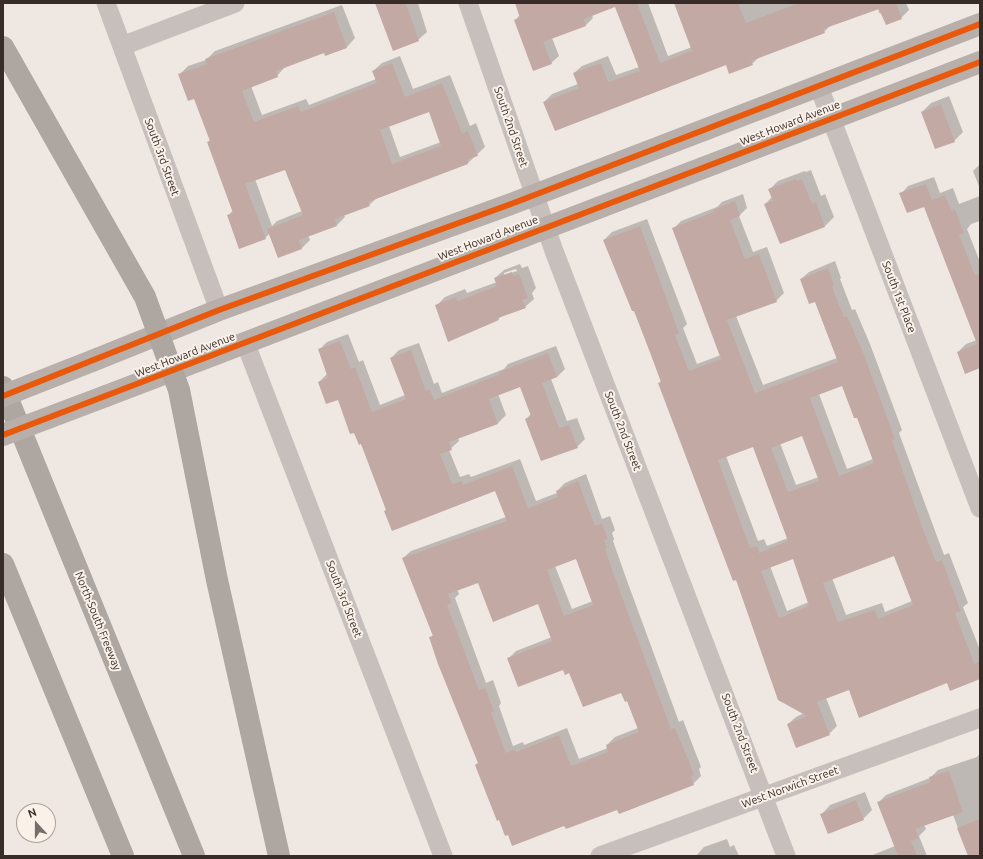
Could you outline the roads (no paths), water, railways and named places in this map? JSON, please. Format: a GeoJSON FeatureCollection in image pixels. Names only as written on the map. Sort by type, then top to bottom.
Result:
{"type":"FeatureCollection","features":[{"type":"Feature","properties":{"kind":"highway"},"geometry":{"type":"LineString","coordinates":[[3,47],[145,297],[179,390],[217,580],[279,856]]}},
{"type":"Feature","properties":{"kind":"highway","name":"North-South Freeway"},"geometry":{"type":"LineString","coordinates":[[3,387],[194,856]]}},
{"type":"Feature","properties":{"kind":"highway"},"geometry":{"type":"LineString","coordinates":[[3,564],[123,856]]}},
{"type":"Feature","properties":{"kind":"main road"},"geometry":{"type":"LineString","coordinates":[[3,396],[219,310],[534,195],[980,24]]}},
{"type":"Feature","properties":{"kind":"main road","name":"West Howard Avenue"},"geometry":{"type":"LineString","coordinates":[[3,435],[980,62]]}},
{"type":"Feature","properties":{"kind":"street","name":"South 3rd Street"},"geometry":{"type":"LineString","coordinates":[[106,3],[219,310]]}},
{"type":"Feature","properties":{"kind":"street"},"geometry":{"type":"LineString","coordinates":[[122,46],[235,3]]}},
{"type":"Feature","properties":{"kind":"street","name":"South 2nd Street"},"geometry":{"type":"LineString","coordinates":[[468,3],[545,227],[786,856]]}},
{"type":"Feature","properties":{"kind":"street","name":"South 1st Place"},"geometry":{"type":"LineString","coordinates":[[819,87],[980,508]]}},
{"type":"Feature","properties":{"kind":"street","name":"South 3rd Street"},"geometry":{"type":"LineString","coordinates":[[245,342],[443,856]]}},
{"type":"Feature","properties":{"kind":"street","name":"West Norwich Street"},"geometry":{"type":"LineString","coordinates":[[600,856],[980,718]]}}]}
